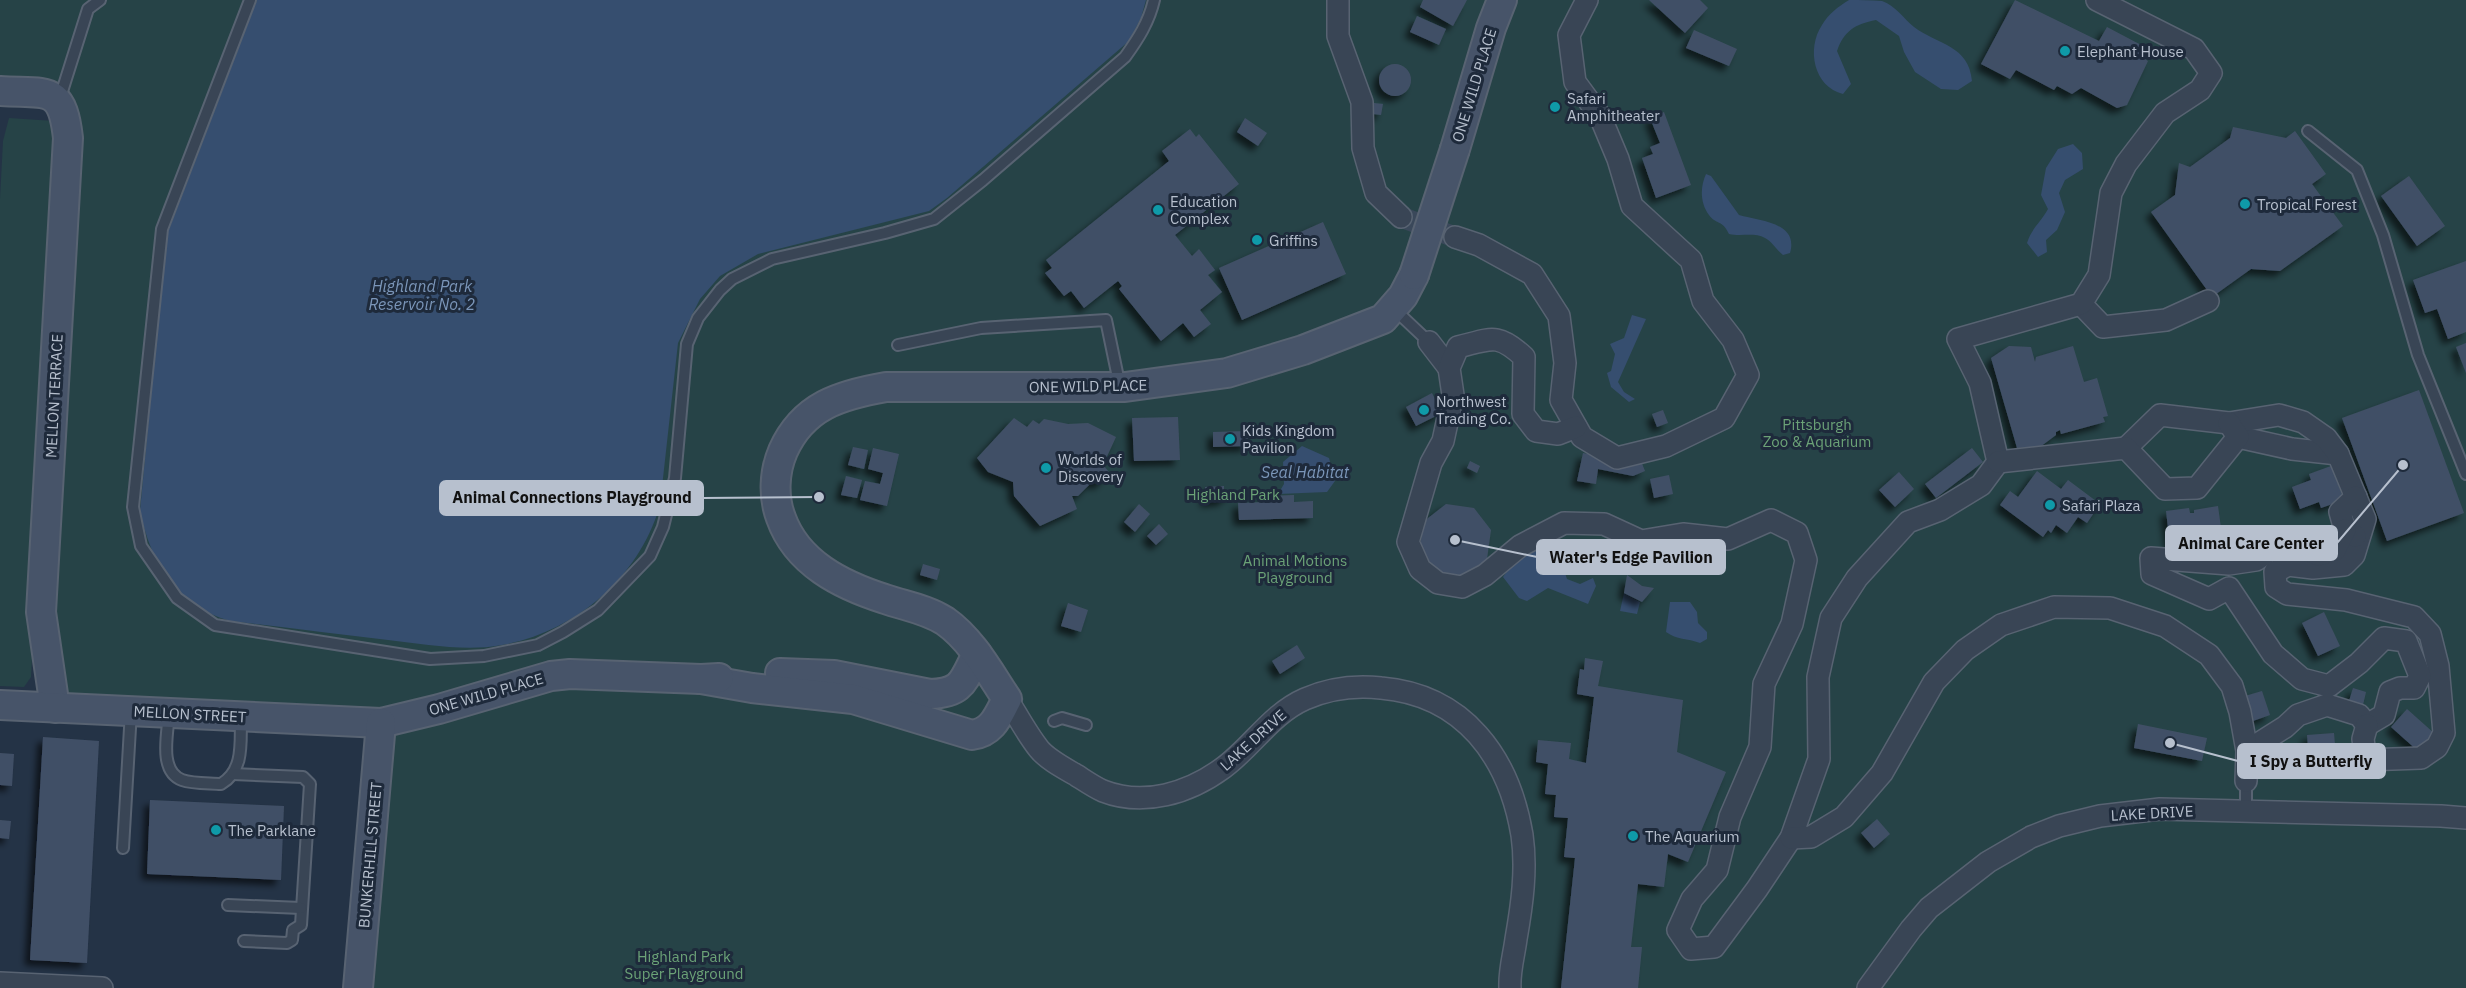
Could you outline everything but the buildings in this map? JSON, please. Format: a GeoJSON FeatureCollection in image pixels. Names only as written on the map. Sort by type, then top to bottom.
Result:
{"type":"FeatureCollection","features":[{"type":"Feature","properties":{"kind":"main road","name":"ONE WILD PLACE"},"geometry":{"type":"LineString","coordinates":[[701,679],[752,688],[853,699],[972,735],[983,734],[989,730],[1007,699],[977,654],[945,621],[927,611],[883,599],[844,583],[810,562],[795,547],[779,512],[775,485],[778,462],[797,427],[808,416],[828,403],[849,394],[886,387],[1120,387],[1194,380],[1259,364],[1383,319],[1403,296],[1414,275],[1491,28],[1502,0]]}},
{"type":"Feature","properties":{"kind":"main road"},"geometry":{"type":"LineString","coordinates":[[0,91],[52,97]]}},
{"type":"Feature","properties":{"kind":"main road","name":"MELLON TERRACE"},"geometry":{"type":"LineString","coordinates":[[52,97],[66,119],[68,138],[41,612],[55,708]]}},
{"type":"Feature","properties":{"kind":"main road","name":"ONE WILD PLACE"},"geometry":{"type":"LineString","coordinates":[[381,723],[439,709],[551,676],[570,674],[701,679],[767,673],[834,675],[930,694],[944,694],[960,685],[977,654]]}},
{"type":"Feature","properties":{"kind":"main road","name":"MELLON STREET"},"geometry":{"type":"LineString","coordinates":[[0,705],[381,723]]}},
{"type":"Feature","properties":{"kind":"main road","name":"BUNKERHILL STREET"},"geometry":{"type":"LineString","coordinates":[[358,988],[381,723]]}},
{"type":"Feature","properties":{"kind":"street"},"geometry":{"type":"LineString","coordinates":[[1338,0],[1338,36],[1362,102],[1364,148],[1376,193],[1401,218]]}},
{"type":"Feature","properties":{"kind":"street"},"geometry":{"type":"LineString","coordinates":[[1455,237],[1479,245],[1532,274],[1560,316],[1565,363],[1562,400],[1582,437],[1617,458],[1666,446],[1724,418],[1748,375],[1733,340],[1703,301],[1691,260],[1632,206],[1618,159],[1600,116],[1575,82],[1569,35],[1587,0]]}},
{"type":"Feature","properties":{"kind":"street"},"geometry":{"type":"LineString","coordinates":[[1998,462],[1980,383],[1958,339],[2081,304],[2099,275],[2112,193],[2126,164],[2165,113],[2200,90],[2211,73],[2194,49],[2097,0]]}},
{"type":"Feature","properties":{"kind":"street"},"geometry":{"type":"LineString","coordinates":[[2081,304],[2103,327],[2166,320],[2208,301]]}},
{"type":"Feature","properties":{"kind":"street"},"geometry":{"type":"LineString","coordinates":[[1449,368],[1458,347],[1490,339],[1508,342],[1524,357],[1523,414],[1536,432],[1558,434],[1576,427]]}},
{"type":"Feature","properties":{"kind":"street"},"geometry":{"type":"LineString","coordinates":[[1429,342],[1449,368],[1453,395],[1443,441],[1431,463],[1408,542],[1420,569],[1438,583],[1462,587],[1485,575],[1520,546],[1564,523],[1604,524],[1641,541],[1683,534],[1728,539],[1772,520],[1797,533],[1806,560],[1792,624],[1764,684],[1760,747],[1730,817],[1717,870],[1692,899],[1678,930],[1690,949],[1714,947],[1758,889],[1791,838],[1819,759],[1818,677],[1831,618],[1857,578],[1908,522],[1940,510],[1981,485],[1998,462],[2126,448],[2160,415],[2234,430],[2292,449],[2338,454]]}},
{"type":"Feature","properties":{"kind":"street"},"geometry":{"type":"LineString","coordinates":[[2126,448],[2165,489],[2197,488],[2234,430],[2279,415],[2303,422],[2326,438],[2338,454],[2365,519],[2335,550],[2319,555],[2283,542],[2256,560],[2229,564],[2151,558],[2152,574],[2209,598],[2229,588],[2273,654],[2302,680],[2329,686],[2359,663],[2384,638],[2406,641],[2420,676],[2414,688],[2400,688],[2390,692],[2384,715],[2367,725],[2363,739],[2366,761]]}},
{"type":"Feature","properties":{"kind":"street"},"geometry":{"type":"LineString","coordinates":[[2247,765],[2421,758],[2437,747],[2444,733],[2438,666],[2430,633],[2414,617],[2346,600],[2287,594],[2276,587],[2275,573],[2288,565],[2313,568],[2344,565],[2354,555],[2351,534]]}},
{"type":"Feature","properties":{"kind":"street"},"geometry":{"type":"LineString","coordinates":[[1791,838],[1811,837],[1845,817],[1882,773],[1934,682],[1965,650],[2001,625],[2054,607],[2110,608],[2165,626],[2209,655],[2232,686],[2240,712],[2247,765]]}},
{"type":"Feature","properties":{"kind":"street","name":"LAKE DRIVE"},"geometry":{"type":"LineString","coordinates":[[1007,699],[1040,750],[1071,772],[1103,790],[1127,797],[1151,798],[1178,792],[1203,782],[1225,767],[1283,712],[1304,699],[1326,691],[1351,686],[1395,689],[1422,696],[1449,710],[1472,728],[1493,754],[1515,799],[1524,864],[1522,896],[1509,988]]}},
{"type":"Feature","properties":{"kind":"street"},"geometry":{"type":"LineString","coordinates":[[2247,765],[2298,715],[2327,705],[2359,715],[2367,725]]}},
{"type":"Feature","properties":{"kind":"street","name":"LAKE DRIVE"},"geometry":{"type":"LineString","coordinates":[[1868,988],[1911,928],[1929,908],[1988,862],[2031,837],[2070,824],[2131,811],[2246,811],[2440,816],[2466,819]]}},
{"type":"Feature","properties":{"kind":"street"},"geometry":{"type":"LineString","coordinates":[[0,983],[24,986],[102,988]]}},
{"type":"Feature","properties":{"kind":"lane"},"geometry":{"type":"LineString","coordinates":[[52,97],[88,9],[100,0]]}},
{"type":"Feature","properties":{"kind":"lane"},"geometry":{"type":"LineString","coordinates":[[250,0],[162,229],[133,507],[141,546],[177,598],[215,625],[430,659],[484,656],[538,645],[598,610],[650,556],[663,527],[675,478],[687,344],[698,318],[720,290],[732,279],[772,259],[885,233],[934,219],[983,180],[1125,57],[1141,35],[1154,0]]}},
{"type":"Feature","properties":{"kind":"lane"},"geometry":{"type":"LineString","coordinates":[[2308,131],[2357,170],[2383,235],[2418,355],[2466,474]]}},
{"type":"Feature","properties":{"kind":"lane"},"geometry":{"type":"LineString","coordinates":[[1393,308],[1429,342]]}},
{"type":"Feature","properties":{"kind":"lane"},"geometry":{"type":"LineString","coordinates":[[898,345],[981,328],[1106,320],[1120,387]]}},
{"type":"Feature","properties":{"kind":"lane"},"geometry":{"type":"LineString","coordinates":[[123,848],[131,711]]}},
{"type":"Feature","properties":{"kind":"lane"},"geometry":{"type":"LineString","coordinates":[[169,713],[166,757],[175,775],[182,780],[221,784],[233,774],[239,761],[241,716]]}},
{"type":"Feature","properties":{"kind":"lane"},"geometry":{"type":"LineString","coordinates":[[1054,721],[1062,718],[1086,725]]}},
{"type":"Feature","properties":{"kind":"lane"},"geometry":{"type":"LineString","coordinates":[[2246,811],[2247,765]]}},
{"type":"Feature","properties":{"kind":"lane"},"geometry":{"type":"LineString","coordinates":[[233,774],[303,777],[310,784],[301,925],[293,930],[290,942],[244,941]]}},
{"type":"Feature","properties":{"kind":"lane"},"geometry":{"type":"LineString","coordinates":[[228,905],[301,908]]}},
{"type":"Feature","properties":{"kind":"green space","name":"Highland Park"},"geometry":{"type":"Polygon","coordinates":[[[0,0],[2466,0],[2466,988],[358,988],[381,723],[55,708],[52,689],[63,110],[0,91],[0,0]]]}},
{"type":"Feature","properties":{"kind":"green space"},"geometry":{"type":"Polygon","coordinates":[[[9,118],[54,121],[60,152],[31,677],[24,687],[0,686],[0,199],[3,141],[9,118]]]}},
{"type":"Feature","properties":{"kind":"water","name":"Highland Park Reservoir No. 2"},"geometry":{"type":"Polygon","coordinates":[[[257,0],[1146,0],[1141,18],[1129,41],[929,211],[758,254],[720,276],[700,299],[678,343],[660,505],[637,556],[600,598],[555,628],[502,645],[459,648],[230,621],[211,614],[195,605],[169,580],[159,565],[145,530],[140,511],[166,237],[257,0]]]}},
{"type":"Feature","properties":{"kind":"water"},"geometry":{"type":"Polygon","coordinates":[[[1849,0],[1882,1],[1891,6],[1914,27],[1959,53],[1970,69],[1972,81],[1958,90],[1941,89],[1915,72],[1904,52],[1899,36],[1876,20],[1856,26],[1843,38],[1837,51],[1851,84],[1843,94],[1833,90],[1819,75],[1814,56],[1814,45],[1825,21],[1849,0]]]}},
{"type":"Feature","properties":{"kind":"water"},"geometry":{"type":"Polygon","coordinates":[[[2073,144],[2082,153],[2083,169],[2065,180],[2059,193],[2065,212],[2057,230],[2046,240],[2047,252],[2038,257],[2027,243],[2048,209],[2041,195],[2046,168],[2058,149],[2073,144]]]}},
{"type":"Feature","properties":{"kind":"water"},"geometry":{"type":"Polygon","coordinates":[[[1706,174],[1711,176],[1739,215],[1766,221],[1783,229],[1789,235],[1790,253],[1783,255],[1770,241],[1761,236],[1729,234],[1724,226],[1712,218],[1706,210],[1702,190],[1706,174]]]}},
{"type":"Feature","properties":{"kind":"water"},"geometry":{"type":"Polygon","coordinates":[[[1632,315],[1646,319],[1618,382],[1624,392],[1635,399],[1629,402],[1611,387],[1607,373],[1611,371],[1615,354],[1610,344],[1624,338],[1632,315]]]}},
{"type":"Feature","properties":{"kind":"water","name":"Seal Habitat"},"geometry":{"type":"Polygon","coordinates":[[[1302,446],[1329,458],[1335,481],[1327,492],[1278,494],[1284,484],[1283,462],[1302,446]]]}},
{"type":"Feature","properties":{"kind":"water"},"geometry":{"type":"Polygon","coordinates":[[[1541,547],[1549,548],[1563,567],[1567,579],[1580,584],[1593,578],[1596,586],[1588,604],[1548,588],[1527,601],[1519,598],[1503,577],[1515,560],[1541,547]]]}},
{"type":"Feature","properties":{"kind":"water"},"geometry":{"type":"Polygon","coordinates":[[[1624,593],[1640,602],[1637,614],[1620,611],[1624,593]]]}},
{"type":"Feature","properties":{"kind":"water"},"geometry":{"type":"Polygon","coordinates":[[[1670,602],[1690,602],[1697,612],[1698,623],[1707,632],[1707,639],[1700,643],[1666,632],[1670,602]]]}},
{"type":"Feature","properties":{"kind":"tunnel"},"geometry":{"type":"LineString","coordinates":[[1401,217],[1455,237]]}},
{"type":"Feature","properties":{"kind":"place","name":"Elephant House"},"geometry":{"type":"Point","coordinates":[2065,51]}},
{"type":"Feature","properties":{"kind":"place","name":"Safari Amphitheater"},"geometry":{"type":"Point","coordinates":[1555,107]}},
{"type":"Feature","properties":{"kind":"place","name":"Tropical Forest"},"geometry":{"type":"Point","coordinates":[2245,204]}},
{"type":"Feature","properties":{"kind":"place","name":"Education Complex"},"geometry":{"type":"Point","coordinates":[1158,210]}},
{"type":"Feature","properties":{"kind":"place","name":"Griffins"},"geometry":{"type":"Point","coordinates":[1257,240]}},
{"type":"Feature","properties":{"kind":"place","name":"Northwest Trading Co."},"geometry":{"type":"Point","coordinates":[1424,410]}},
{"type":"Feature","properties":{"kind":"place","name":"Kids Kingdom Pavilion"},"geometry":{"type":"Point","coordinates":[1230,439]}},
{"type":"Feature","properties":{"kind":"place","name":"Animal Care Center"},"geometry":{"type":"Point","coordinates":[2403,465]}},
{"type":"Feature","properties":{"kind":"place","name":"Worlds of Discovery"},"geometry":{"type":"Point","coordinates":[1046,468]}},
{"type":"Feature","properties":{"kind":"place","name":"Animal Connections Playground"},"geometry":{"type":"Point","coordinates":[819,497]}},
{"type":"Feature","properties":{"kind":"place","name":"Safari Plaza"},"geometry":{"type":"Point","coordinates":[2050,505]}},
{"type":"Feature","properties":{"kind":"place","name":"Water's Edge Pavilion"},"geometry":{"type":"Point","coordinates":[1455,540]}},
{"type":"Feature","properties":{"kind":"place","name":"I Spy a Butterfly"},"geometry":{"type":"Point","coordinates":[2170,743]}},
{"type":"Feature","properties":{"kind":"place","name":"The Parklane"},"geometry":{"type":"Point","coordinates":[216,830]}},
{"type":"Feature","properties":{"kind":"place","name":"The Aquarium"},"geometry":{"type":"Point","coordinates":[1633,836]}},
{"type":"Feature","properties":{"kind":"park label","name":"Pittsburgh Zoo & Aquarium"},"geometry":{"type":"Point","coordinates":[1817,432]}},
{"type":"Feature","properties":{"kind":"park label","name":"Animal Motions Playground"},"geometry":{"type":"Point","coordinates":[1295,568]}},
{"type":"Feature","properties":{"kind":"park label","name":"Highland Park Super Playground"},"geometry":{"type":"Point","coordinates":[684,964]}}]}
